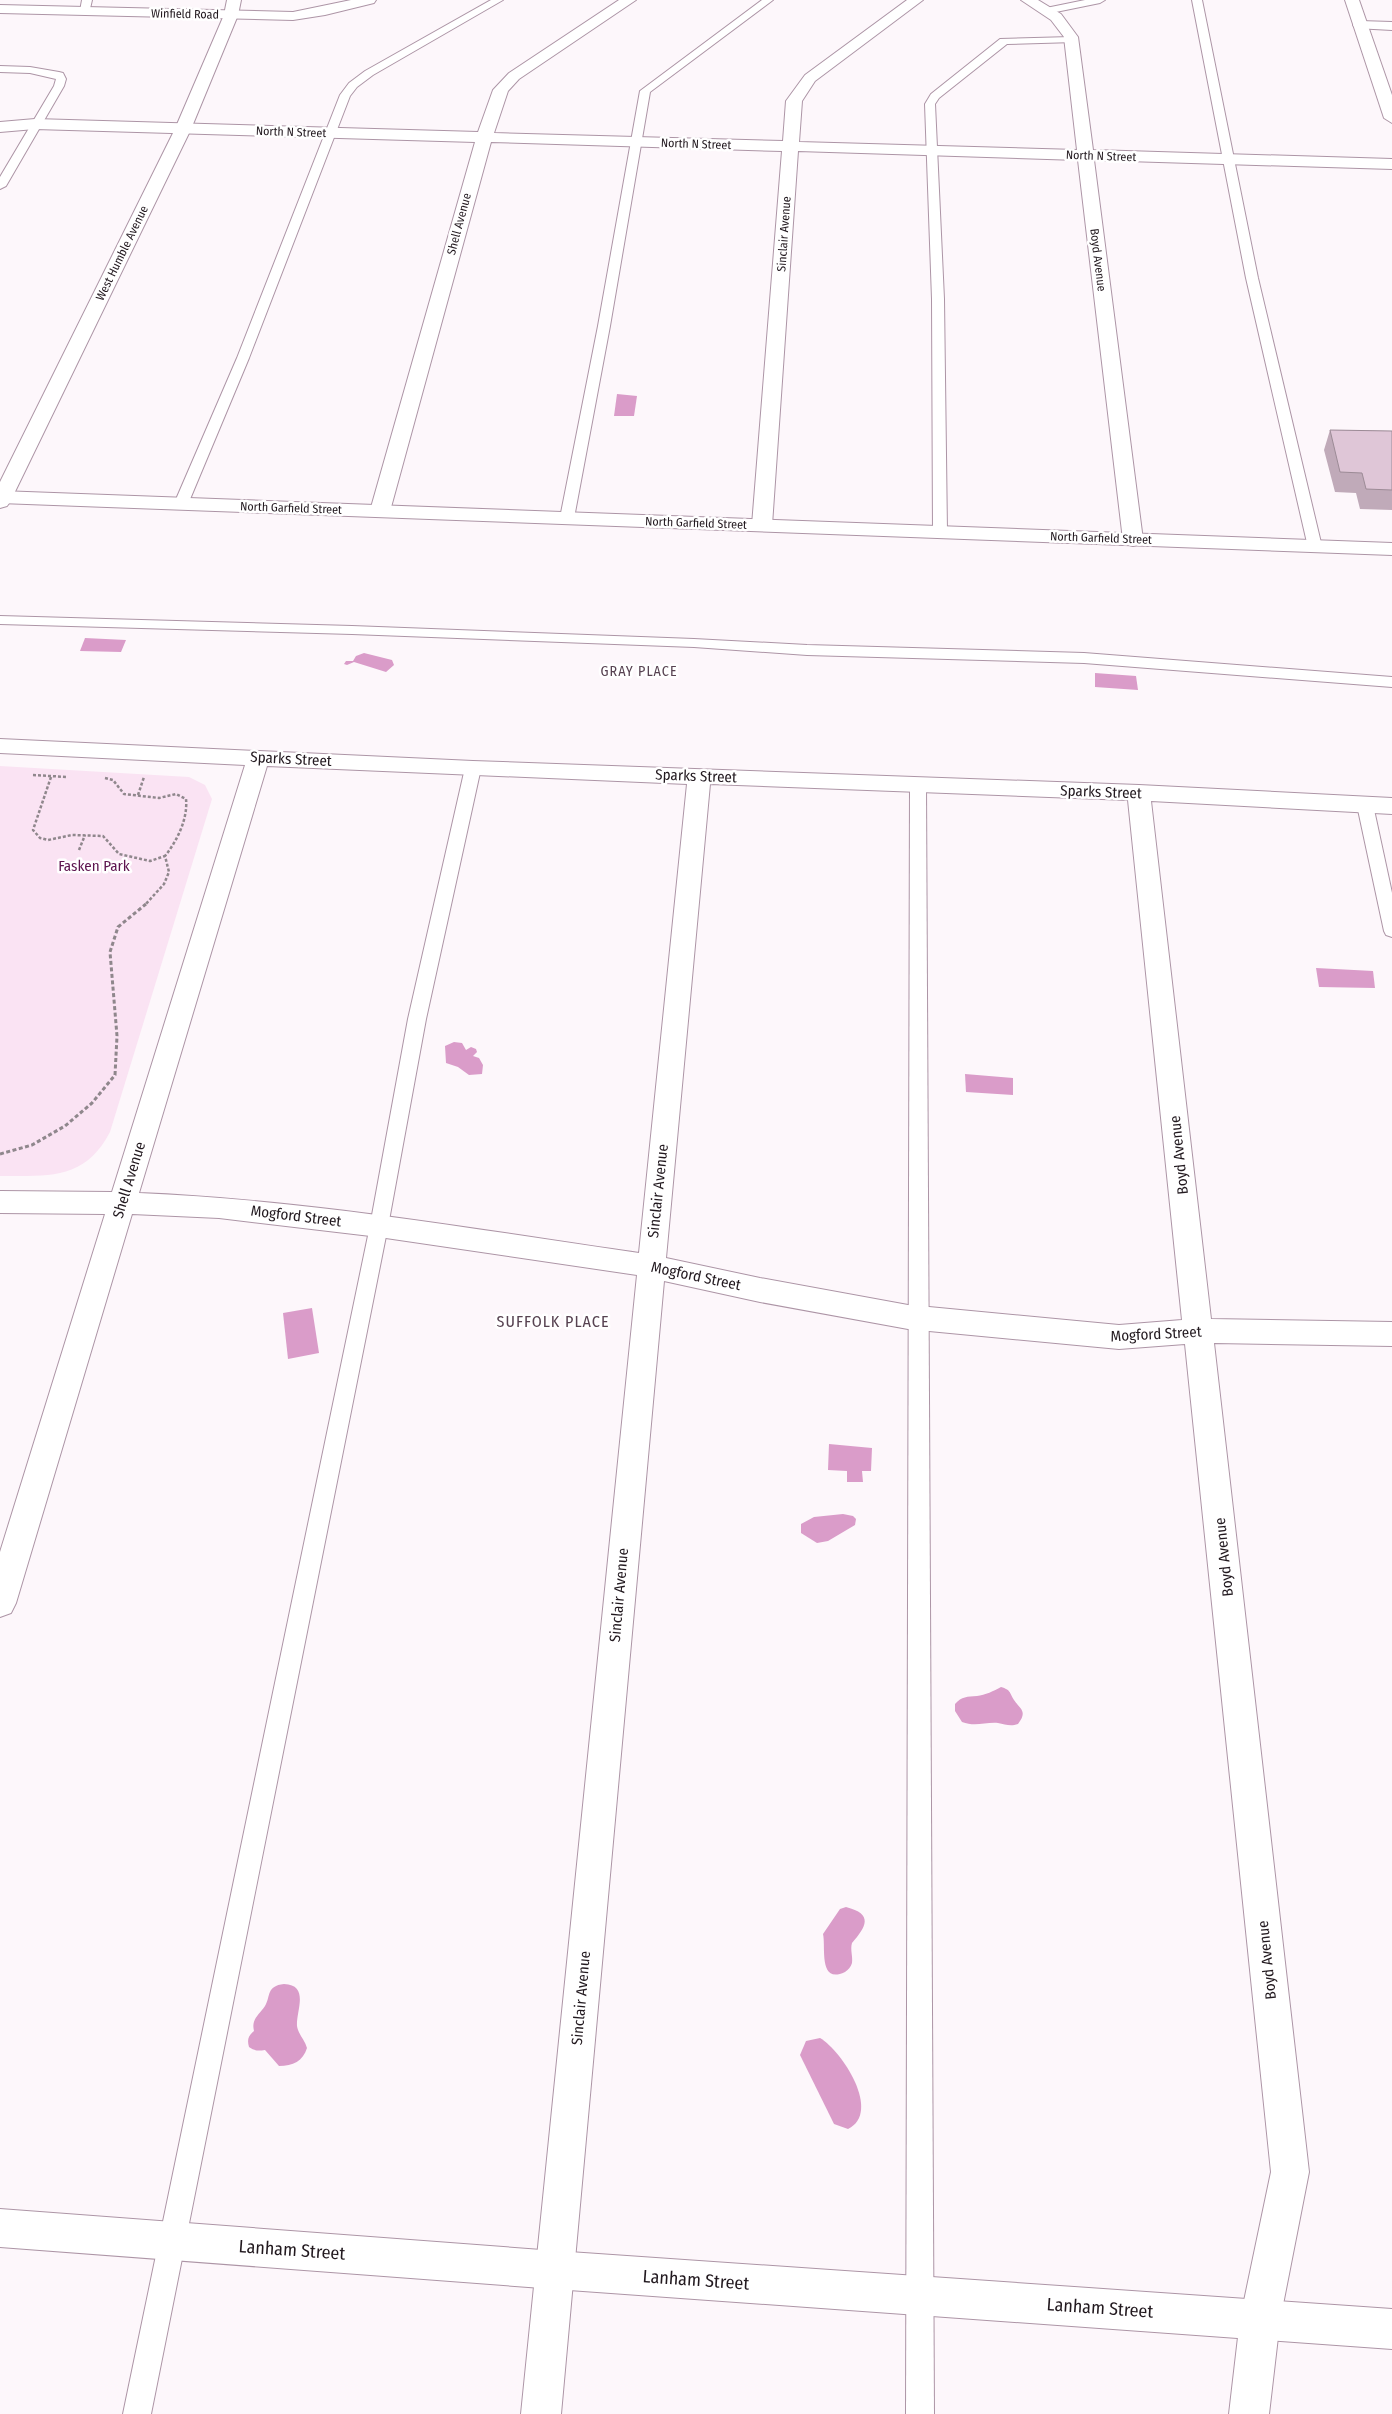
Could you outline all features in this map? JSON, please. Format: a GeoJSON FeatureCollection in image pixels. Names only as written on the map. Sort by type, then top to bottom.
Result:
{"type":"FeatureCollection","features":[{"type":"Feature","properties":{"kind":"street","name":"Winfield Road"},"geometry":{"type":"LineString","coordinates":[[0,9],[86,6],[232,7],[293,16],[325,11],[369,0]]}},
{"type":"Feature","properties":{"kind":"street","name":"Shell Avenue"},"geometry":{"type":"LineString","coordinates":[[380,512],[484,138],[501,90],[514,76],[629,0]]}},
{"type":"Feature","properties":{"kind":"street","name":"Sinclair Avenue"},"geometry":{"type":"LineString","coordinates":[[762,525],[794,102],[810,78],[916,0]]}},
{"type":"Feature","properties":{"kind":"street","name":"Boyd Avenue"},"geometry":{"type":"LineString","coordinates":[[1028,0],[1056,17],[1071,40],[1133,540]]}},
{"type":"Feature","properties":{"kind":"street"},"geometry":{"type":"LineString","coordinates":[[1352,0],[1360,26],[1387,90],[1392,118]]}},
{"type":"Feature","properties":{"kind":"street","name":"West Humble Avenue"},"geometry":{"type":"LineString","coordinates":[[1,499],[183,129],[232,7]]}},
{"type":"Feature","properties":{"kind":"street"},"geometry":{"type":"LineString","coordinates":[[1360,26],[1392,26]]}},
{"type":"Feature","properties":{"kind":"street","name":"North N Street"},"geometry":{"type":"LineString","coordinates":[[0,127],[35,124],[1392,164]]}},
{"type":"Feature","properties":{"kind":"street","name":"North Garfield Street"},"geometry":{"type":"LineString","coordinates":[[1,499],[1392,549]]}},
{"type":"Feature","properties":{"kind":"street","name":"Sparks Street"},"geometry":{"type":"LineString","coordinates":[[0,746],[474,768],[1139,793],[1392,806]]}},
{"type":"Feature","properties":{"kind":"street","name":"Shell Avenue"},"geometry":{"type":"LineString","coordinates":[[0,1603],[258,758]]}},
{"type":"Feature","properties":{"kind":"street","name":"Sinclair Avenue"},"geometry":{"type":"LineString","coordinates":[[541,2414],[650,1266],[699,775]]}},
{"type":"Feature","properties":{"kind":"street","name":"Boyd Avenue"},"geometry":{"type":"LineString","coordinates":[[1139,793],[1290,2172],[1260,2320],[1249,2414]]}},
{"type":"Feature","properties":{"kind":"street","name":"Mogford Street"},"geometry":{"type":"LineString","coordinates":[[0,1202],[122,1203],[219,1207],[379,1226],[650,1266],[760,1290],[917,1318],[1119,1337],[1199,1331],[1392,1334]]}},
{"type":"Feature","properties":{"kind":"street","name":"Lanham Street"},"geometry":{"type":"LineString","coordinates":[[0,2228],[555,2270],[1392,2328]]}},
{"type":"Feature","properties":{"kind":"lane"},"geometry":{"type":"LineString","coordinates":[[181,504],[243,358],[289,235],[332,133],[345,95],[353,85],[369,73],[498,0]]}},
{"type":"Feature","properties":{"kind":"lane"},"geometry":{"type":"LineString","coordinates":[[567,518],[645,91],[768,0]]}},
{"type":"Feature","properties":{"kind":"lane"},"geometry":{"type":"LineString","coordinates":[[1046,11],[1100,0]]}},
{"type":"Feature","properties":{"kind":"lane"},"geometry":{"type":"LineString","coordinates":[[1197,0],[1230,159],[1252,278],[1315,546]]}},
{"type":"Feature","properties":{"kind":"lane"},"geometry":{"type":"LineString","coordinates":[[940,532],[938,299],[930,104],[935,96],[997,45],[1010,40],[1071,40]]}},
{"type":"Feature","properties":{"kind":"lane"},"geometry":{"type":"LineString","coordinates":[[0,69],[30,70],[59,75],[61,79],[59,86],[0,186]]}},
{"type":"Feature","properties":{"kind":"lane"},"geometry":{"type":"LineString","coordinates":[[0,620],[352,630],[694,643],[807,650],[1084,658],[1392,682]]}},
{"type":"Feature","properties":{"kind":"lane"},"geometry":{"type":"LineString","coordinates":[[137,2414],[379,1226],[417,1018],[474,768]]}},
{"type":"Feature","properties":{"kind":"lane"},"geometry":{"type":"LineString","coordinates":[[918,786],[917,1318],[920,2414]]}},
{"type":"Feature","properties":{"kind":"lane"},"geometry":{"type":"LineString","coordinates":[[1365,805],[1392,931]]}},
{"type":"Feature","properties":{"kind":"path"},"geometry":{"type":"LineString","coordinates":[[32,775],[69,777]]}},
{"type":"Feature","properties":{"kind":"path"},"geometry":{"type":"LineString","coordinates":[[51,777],[33,830],[40,838],[48,840],[65,836],[103,836],[119,854],[138,860],[150,861],[166,856],[176,843],[186,806],[186,799],[176,794],[159,798],[124,794],[114,780],[101,778]]}},
{"type":"Feature","properties":{"kind":"path"},"geometry":{"type":"LineString","coordinates":[[79,850],[85,836]]}},
{"type":"Feature","properties":{"kind":"path"},"geometry":{"type":"LineString","coordinates":[[0,1154],[32,1145],[65,1126],[92,1104],[115,1075],[116,1036],[110,952],[118,927],[150,901],[164,884],[169,872],[166,856]]}},
{"type":"Feature","properties":{"kind":"green space","name":"Fasken Park"},"geometry":{"type":"Polygon","coordinates":[[[0,766],[189,777],[205,785],[212,799],[110,1132],[100,1148],[89,1159],[77,1167],[50,1175],[0,1176],[0,766]]]}},
{"type":"Feature","properties":{"kind":"shaded area"},"geometry":{"type":"Polygon","coordinates":[[[617,394],[637,396],[634,416],[614,416],[617,394]]]}},
{"type":"Feature","properties":{"kind":"shaded area"},"geometry":{"type":"Polygon","coordinates":[[[85,638],[126,640],[121,652],[80,651],[85,638]]]}},
{"type":"Feature","properties":{"kind":"shaded area"},"geometry":{"type":"Polygon","coordinates":[[[364,653],[392,660],[394,665],[386,672],[354,662],[347,665],[344,664],[346,661],[353,661],[356,656],[364,653]]]}},
{"type":"Feature","properties":{"kind":"shaded area"},"geometry":{"type":"Polygon","coordinates":[[[1095,673],[1136,676],[1138,690],[1095,687],[1095,673]]]}},
{"type":"Feature","properties":{"kind":"shaded area"},"geometry":{"type":"Polygon","coordinates":[[[1316,968],[1373,971],[1375,988],[1319,987],[1316,968]]]}},
{"type":"Feature","properties":{"kind":"shaded area"},"geometry":{"type":"Polygon","coordinates":[[[454,1042],[462,1043],[466,1050],[471,1047],[476,1049],[477,1052],[473,1056],[479,1058],[483,1065],[482,1074],[469,1075],[458,1067],[446,1063],[445,1046],[454,1042]]]}},
{"type":"Feature","properties":{"kind":"shaded area"},"geometry":{"type":"Polygon","coordinates":[[[965,1074],[1013,1078],[1013,1095],[966,1092],[965,1074]]]}},
{"type":"Feature","properties":{"kind":"shaded area"},"geometry":{"type":"Polygon","coordinates":[[[312,1308],[319,1353],[288,1359],[283,1313],[312,1308]]]}},
{"type":"Feature","properties":{"kind":"shaded area"},"geometry":{"type":"Polygon","coordinates":[[[829,1444],[872,1448],[871,1471],[862,1471],[863,1482],[847,1482],[847,1471],[828,1470],[829,1444]]]}},
{"type":"Feature","properties":{"kind":"shaded area"},"geometry":{"type":"Polygon","coordinates":[[[843,1514],[853,1516],[856,1519],[855,1525],[828,1541],[817,1543],[801,1533],[801,1524],[814,1517],[843,1514]]]}},
{"type":"Feature","properties":{"kind":"shaded area"},"geometry":{"type":"Polygon","coordinates":[[[1001,1687],[1007,1689],[1022,1710],[1021,1720],[1018,1724],[971,1724],[962,1722],[955,1711],[955,1704],[958,1701],[965,1697],[986,1694],[1001,1687]]]}},
{"type":"Feature","properties":{"kind":"shaded area"},"geometry":{"type":"Polygon","coordinates":[[[846,1907],[861,1913],[865,1922],[861,1932],[852,1943],[851,1966],[845,1972],[836,1975],[827,1969],[823,1934],[840,1909],[846,1907]]]}},
{"type":"Feature","properties":{"kind":"shaded area"},"geometry":{"type":"Polygon","coordinates":[[[284,1984],[292,1985],[299,1994],[297,2026],[307,2048],[297,2062],[279,2066],[265,2050],[249,2047],[248,2040],[254,2031],[253,2027],[256,2017],[265,2006],[270,1992],[274,1987],[284,1984]]]}},
{"type":"Feature","properties":{"kind":"shaded area"},"geometry":{"type":"Polygon","coordinates":[[[820,2038],[838,2055],[847,2068],[860,2096],[861,2109],[857,2121],[848,2129],[834,2124],[800,2055],[806,2041],[820,2038]]]}},
{"type":"Feature","properties":{"kind":"building"},"geometry":{"type":"Polygon","coordinates":[[[1330,430],[1392,431],[1392,490],[1366,489],[1362,473],[1340,472],[1330,430]]]}},
{"type":"Feature","properties":{"kind":"district","name":"GRAY PLACE"},"geometry":{"type":"Point","coordinates":[639,671]}},
{"type":"Feature","properties":{"kind":"district","name":"SUFFOLK PLACE"},"geometry":{"type":"Point","coordinates":[553,1321]}}]}
